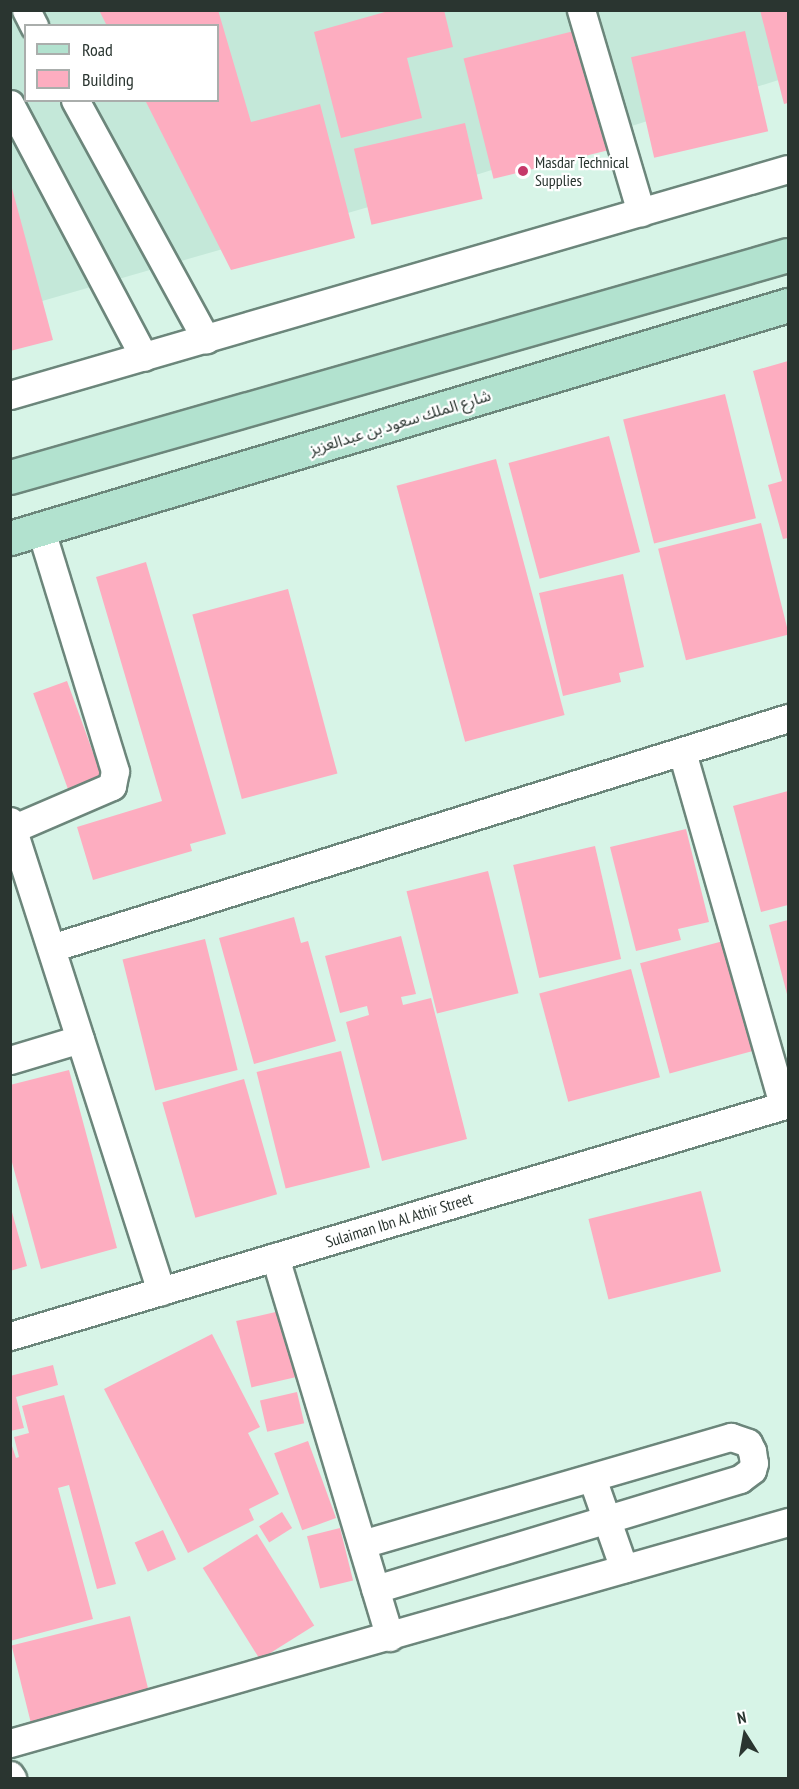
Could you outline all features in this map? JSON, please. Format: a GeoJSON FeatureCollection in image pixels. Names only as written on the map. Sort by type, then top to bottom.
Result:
{"type":"FeatureCollection","features":[{"type":"Feature","properties":{"kind":"main road"},"geometry":{"type":"LineString","coordinates":[[10,477],[789,255]]}},
{"type":"Feature","properties":{"kind":"main road","name":"شارع الملك سعود بن عبدالعزيز"},"geometry":{"type":"LineString","coordinates":[[26,534],[789,305]]}},
{"type":"Feature","properties":{"kind":"street"},"geometry":{"type":"LineString","coordinates":[[26,10],[33,24]]}},
{"type":"Feature","properties":{"kind":"street"},"geometry":{"type":"LineString","coordinates":[[581,10],[641,212]]}},
{"type":"Feature","properties":{"kind":"street"},"geometry":{"type":"LineString","coordinates":[[76,102],[206,339]]}},
{"type":"Feature","properties":{"kind":"street"},"geometry":{"type":"LineString","coordinates":[[10,104],[144,357]]}},
{"type":"Feature","properties":{"kind":"street"},"geometry":{"type":"LineString","coordinates":[[10,396],[789,169]]}},
{"type":"Feature","properties":{"kind":"street"},"geometry":{"type":"LineString","coordinates":[[26,534],[115,771],[112,786],[11,827],[161,1291]]}},
{"type":"Feature","properties":{"kind":"street"},"geometry":{"type":"LineString","coordinates":[[51,948],[789,718]]}},
{"type":"Feature","properties":{"kind":"street"},"geometry":{"type":"LineString","coordinates":[[682,752],[786,1105]]}},
{"type":"Feature","properties":{"kind":"street"},"geometry":{"type":"LineString","coordinates":[[10,1060],[80,1039]]}},
{"type":"Feature","properties":{"kind":"street","name":"Sulaiman Ibn Al Athir Street"},"geometry":{"type":"LineString","coordinates":[[10,1336],[786,1105]]}},
{"type":"Feature","properties":{"kind":"street"},"geometry":{"type":"LineString","coordinates":[[275,1257],[390,1637]]}},
{"type":"Feature","properties":{"kind":"street"},"geometry":{"type":"LineString","coordinates":[[362,1544],[731,1437],[748,1443],[752,1451],[754,1463],[752,1470],[740,1479],[375,1589]]}},
{"type":"Feature","properties":{"kind":"street"},"geometry":{"type":"LineString","coordinates":[[592,1478],[624,1569]]}},
{"type":"Feature","properties":{"kind":"street"},"geometry":{"type":"LineString","coordinates":[[10,1743],[789,1522]]}},
{"type":"Feature","properties":{"kind":"shaded area"},"geometry":{"type":"Polygon","coordinates":[[[11,11],[788,11],[788,77],[431,189],[11,310],[11,11]]]}},
{"type":"Feature","properties":{"kind":"building"},"geometry":{"type":"Polygon","coordinates":[[[99,10],[218,10],[251,122],[320,104],[355,238],[231,270],[146,102],[219,102],[219,24],[106,24],[99,10]]]}},
{"type":"Feature","properties":{"kind":"building"},"geometry":{"type":"Polygon","coordinates":[[[392,10],[444,10],[453,47],[407,58],[422,118],[341,138],[314,32],[392,10]]]}},
{"type":"Feature","properties":{"kind":"building"},"geometry":{"type":"Polygon","coordinates":[[[760,10],[788,10],[788,103],[784,104],[760,10]]]}},
{"type":"Feature","properties":{"kind":"building"},"geometry":{"type":"Polygon","coordinates":[[[578,30],[608,150],[494,179],[464,59],[578,30]]]}},
{"type":"Feature","properties":{"kind":"building"},"geometry":{"type":"Polygon","coordinates":[[[745,31],[768,131],[654,158],[631,57],[745,31]]]}},
{"type":"Feature","properties":{"kind":"building"},"geometry":{"type":"Polygon","coordinates":[[[465,123],[483,199],[371,225],[354,149],[465,123]]]}},
{"type":"Feature","properties":{"kind":"building"},"geometry":{"type":"Polygon","coordinates":[[[10,181],[53,340],[10,351],[10,181]]]}},
{"type":"Feature","properties":{"kind":"building"},"geometry":{"type":"Polygon","coordinates":[[[788,361],[788,538],[783,539],[768,485],[782,481],[753,371],[788,361]]]}},
{"type":"Feature","properties":{"kind":"building"},"geometry":{"type":"Polygon","coordinates":[[[725,394],[756,518],[654,544],[623,419],[725,394]]]}},
{"type":"Feature","properties":{"kind":"building"},"geometry":{"type":"Polygon","coordinates":[[[609,436],[640,552],[540,579],[509,463],[609,436]]]}},
{"type":"Feature","properties":{"kind":"building"},"geometry":{"type":"Polygon","coordinates":[[[496,459],[565,715],[465,742],[397,486],[496,459]]]}},
{"type":"Feature","properties":{"kind":"building"},"geometry":{"type":"Polygon","coordinates":[[[761,523],[788,635],[686,660],[658,549],[761,523]]]}},
{"type":"Feature","properties":{"kind":"building"},"geometry":{"type":"Polygon","coordinates":[[[146,562],[226,834],[190,844],[192,851],[93,880],[77,827],[162,801],[96,577],[146,562]]]}},
{"type":"Feature","properties":{"kind":"building"},"geometry":{"type":"Polygon","coordinates":[[[623,574],[644,667],[619,673],[621,682],[563,696],[539,593],[623,574]]]}},
{"type":"Feature","properties":{"kind":"building"},"geometry":{"type":"Polygon","coordinates":[[[288,589],[337,773],[242,799],[192,615],[288,589]]]}},
{"type":"Feature","properties":{"kind":"building"},"geometry":{"type":"Polygon","coordinates":[[[67,681],[102,777],[68,789],[33,693],[67,681]]]}},
{"type":"Feature","properties":{"kind":"building"},"geometry":{"type":"Polygon","coordinates":[[[788,791],[788,905],[761,912],[733,806],[788,791]]]}},
{"type":"Feature","properties":{"kind":"building"},"geometry":{"type":"Polygon","coordinates":[[[686,829],[709,922],[678,929],[681,940],[636,951],[610,847],[686,829]]]}},
{"type":"Feature","properties":{"kind":"building"},"geometry":{"type":"Polygon","coordinates":[[[595,846],[621,959],[539,978],[513,865],[595,846]]]}},
{"type":"Feature","properties":{"kind":"building"},"geometry":{"type":"Polygon","coordinates":[[[488,871],[518,993],[437,1014],[406,891],[488,871]]]}},
{"type":"Feature","properties":{"kind":"building"},"geometry":{"type":"Polygon","coordinates":[[[294,917],[301,943],[308,941],[336,1041],[254,1064],[219,938],[294,917]]]}},
{"type":"Feature","properties":{"kind":"building"},"geometry":{"type":"Polygon","coordinates":[[[788,920],[788,998],[769,925],[788,920]]]}},
{"type":"Feature","properties":{"kind":"building"},"geometry":{"type":"Polygon","coordinates":[[[401,936],[416,994],[401,997],[403,1005],[431,998],[467,1139],[382,1161],[346,1022],[369,1015],[367,1006],[340,1013],[325,956],[401,936]]]}},
{"type":"Feature","properties":{"kind":"building"},"geometry":{"type":"Polygon","coordinates":[[[205,939],[238,1070],[155,1091],[123,960],[205,939]]]}},
{"type":"Feature","properties":{"kind":"building"},"geometry":{"type":"Polygon","coordinates":[[[727,940],[757,1050],[670,1073],[640,963],[727,940]]]}},
{"type":"Feature","properties":{"kind":"building"},"geometry":{"type":"Polygon","coordinates":[[[631,969],[660,1077],[568,1102],[539,994],[631,969]]]}},
{"type":"Feature","properties":{"kind":"building"},"geometry":{"type":"Polygon","coordinates":[[[341,1051],[370,1167],[286,1188],[257,1072],[341,1051]]]}},
{"type":"Feature","properties":{"kind":"building"},"geometry":{"type":"Polygon","coordinates":[[[69,1070],[117,1248],[41,1269],[10,1155],[10,1085],[69,1070]]]}},
{"type":"Feature","properties":{"kind":"building"},"geometry":{"type":"Polygon","coordinates":[[[244,1079],[277,1194],[195,1218],[162,1102],[244,1079]]]}},
{"type":"Feature","properties":{"kind":"building"},"geometry":{"type":"Polygon","coordinates":[[[701,1191],[721,1272],[609,1300],[588,1219],[701,1191]]]}},
{"type":"Feature","properties":{"kind":"building"},"geometry":{"type":"Polygon","coordinates":[[[10,1205],[27,1266],[10,1271],[10,1205]]]}},
{"type":"Feature","properties":{"kind":"building"},"geometry":{"type":"Polygon","coordinates":[[[280,1311],[295,1377],[251,1387],[236,1321],[280,1311]]]}},
{"type":"Feature","properties":{"kind":"building"},"geometry":{"type":"Polygon","coordinates":[[[212,1334],[260,1427],[248,1433],[279,1494],[249,1509],[254,1520],[188,1553],[104,1389],[212,1334]]]}},
{"type":"Feature","properties":{"kind":"building"},"geometry":{"type":"Polygon","coordinates":[[[53,1365],[58,1385],[16,1397],[24,1428],[10,1431],[10,1376],[53,1365]]]}},
{"type":"Feature","properties":{"kind":"building"},"geometry":{"type":"Polygon","coordinates":[[[297,1392],[304,1423],[267,1432],[260,1401],[297,1392]]]}},
{"type":"Feature","properties":{"kind":"building"},"geometry":{"type":"Polygon","coordinates":[[[64,1395],[116,1584],[97,1589],[69,1485],[58,1488],[93,1619],[10,1641],[10,1440],[16,1458],[19,1457],[14,1437],[29,1433],[22,1406],[64,1395]]]}},
{"type":"Feature","properties":{"kind":"building"},"geometry":{"type":"Polygon","coordinates":[[[308,1441],[336,1518],[302,1530],[274,1453],[308,1441]]]}},
{"type":"Feature","properties":{"kind":"building"},"geometry":{"type":"Polygon","coordinates":[[[282,1512],[292,1528],[269,1542],[259,1526],[282,1512]]]}},
{"type":"Feature","properties":{"kind":"building"},"geometry":{"type":"Polygon","coordinates":[[[340,1528],[353,1580],[320,1589],[307,1536],[340,1528]]]}},
{"type":"Feature","properties":{"kind":"building"},"geometry":{"type":"Polygon","coordinates":[[[163,1530],[176,1559],[148,1572],[135,1543],[163,1530]]]}},
{"type":"Feature","properties":{"kind":"building"},"geometry":{"type":"Polygon","coordinates":[[[257,1534],[314,1626],[260,1660],[203,1568],[257,1534]]]}},
{"type":"Feature","properties":{"kind":"building"},"geometry":{"type":"Polygon","coordinates":[[[130,1616],[151,1698],[32,1728],[12,1646],[130,1616]]]}},
{"type":"Feature","properties":{"kind":"place","name":"Masdar Technical Supplies"},"geometry":{"type":"Point","coordinates":[523,171]}}]}
